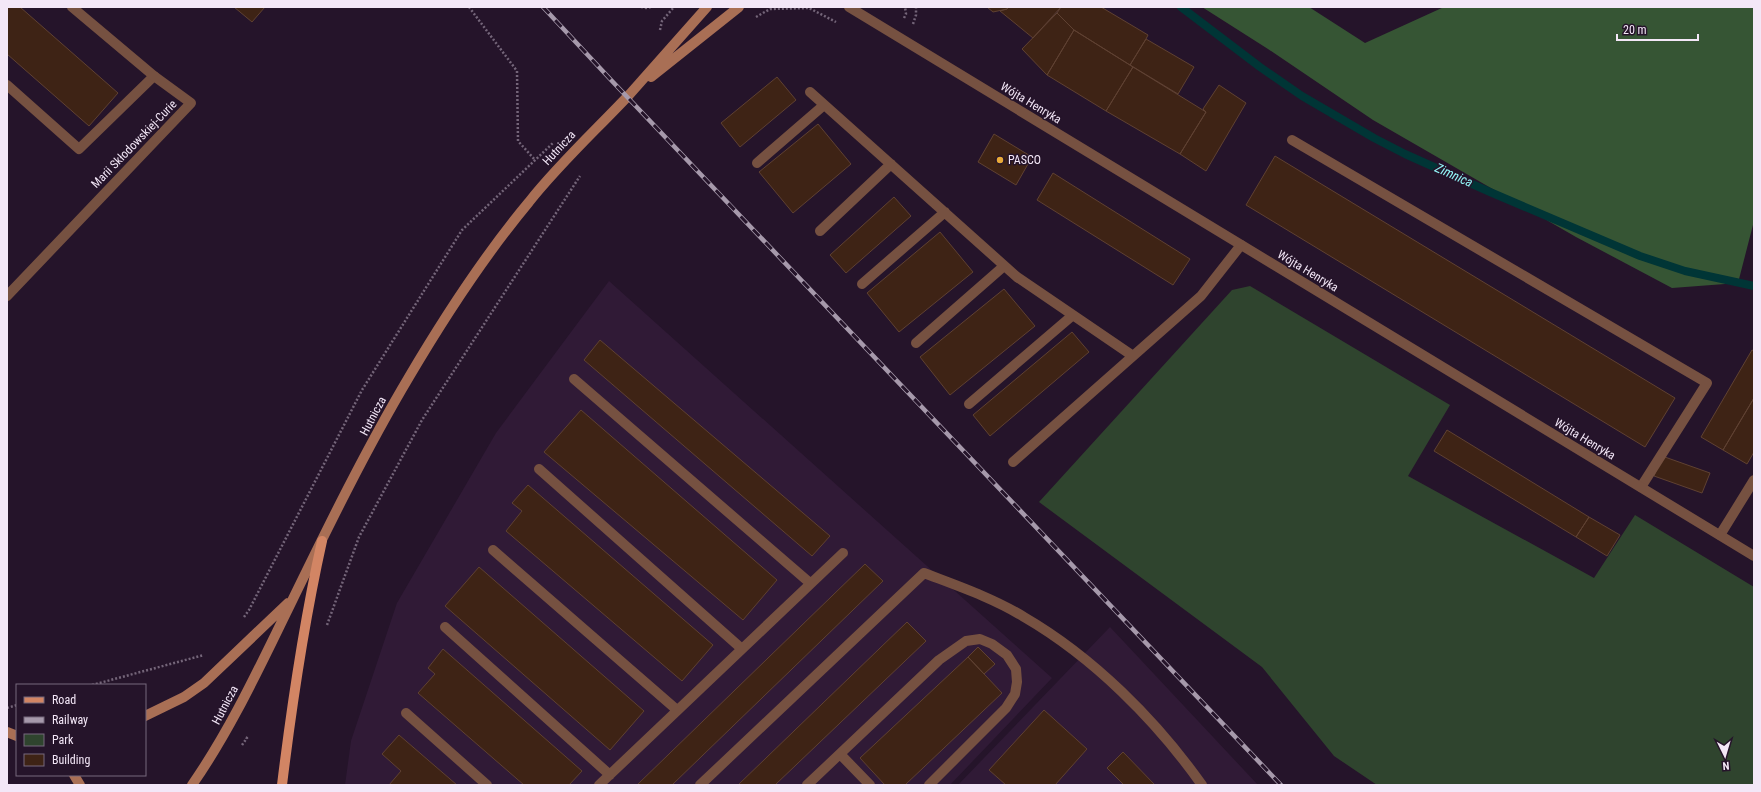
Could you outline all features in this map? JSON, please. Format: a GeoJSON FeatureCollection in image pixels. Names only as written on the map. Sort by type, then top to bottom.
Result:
{"type":"FeatureCollection","features":[{"type":"Feature","properties":{"kind":"main road","name":"Hutnicza"},"geometry":{"type":"LineString","coordinates":[[192,785],[216,750],[234,718],[322,541],[405,384],[473,276],[531,199],[596,128],[629,95],[707,7]]}},
{"type":"Feature","properties":{"kind":"main road","name":"Hutnicza"},"geometry":{"type":"LineString","coordinates":[[629,95],[739,7]]}},
{"type":"Feature","properties":{"kind":"main road"},"geometry":{"type":"LineString","coordinates":[[282,785],[294,694],[312,586],[322,541]]}},
{"type":"Feature","properties":{"kind":"main road"},"geometry":{"type":"LineString","coordinates":[[146,716],[179,700],[204,683],[294,598]]}},
{"type":"Feature","properties":{"kind":"main road"},"geometry":{"type":"LineString","coordinates":[[75,776],[80,785]]}},
{"type":"Feature","properties":{"kind":"street","name":"Marii Skłodowskiej-Curie"},"geometry":{"type":"LineString","coordinates":[[7,296],[191,103],[154,76],[72,7]]}},
{"type":"Feature","properties":{"kind":"street","name":"Wójta Henryka"},"geometry":{"type":"LineString","coordinates":[[849,7],[1754,556]]}},
{"type":"Feature","properties":{"kind":"street"},"geometry":{"type":"LineString","coordinates":[[7,85],[80,149],[154,76]]}},
{"type":"Feature","properties":{"kind":"street"},"geometry":{"type":"LineString","coordinates":[[810,92],[1017,277],[1133,356]]}},
{"type":"Feature","properties":{"kind":"street"},"geometry":{"type":"LineString","coordinates":[[757,163],[824,105]]}},
{"type":"Feature","properties":{"kind":"street"},"geometry":{"type":"LineString","coordinates":[[1292,140],[1706,383],[1640,487]]}},
{"type":"Feature","properties":{"kind":"street"},"geometry":{"type":"LineString","coordinates":[[820,231],[891,164]]}},
{"type":"Feature","properties":{"kind":"street"},"geometry":{"type":"LineString","coordinates":[[862,284],[945,212]]}},
{"type":"Feature","properties":{"kind":"street"},"geometry":{"type":"LineString","coordinates":[[1014,462],[1201,296],[1241,245]]}},
{"type":"Feature","properties":{"kind":"street"},"geometry":{"type":"LineString","coordinates":[[916,343],[1004,266]]}},
{"type":"Feature","properties":{"kind":"street"},"geometry":{"type":"LineString","coordinates":[[969,404],[1073,315]]}},
{"type":"Feature","properties":{"kind":"street"},"geometry":{"type":"LineString","coordinates":[[574,379],[810,584]]}},
{"type":"Feature","properties":{"kind":"street"},"geometry":{"type":"LineString","coordinates":[[539,468],[742,649]]}},
{"type":"Feature","properties":{"kind":"street"},"geometry":{"type":"LineString","coordinates":[[1720,535],[1754,480]]}},
{"type":"Feature","properties":{"kind":"street"},"geometry":{"type":"LineString","coordinates":[[493,550],[677,710]]}},
{"type":"Feature","properties":{"kind":"street"},"geometry":{"type":"LineString","coordinates":[[599,785],[843,553]]}},
{"type":"Feature","properties":{"kind":"street"},"geometry":{"type":"LineString","coordinates":[[700,785],[924,573],[980,594],[1023,616],[1076,650],[1110,681],[1164,736],[1202,785]]}},
{"type":"Feature","properties":{"kind":"street"},"geometry":{"type":"LineString","coordinates":[[445,627],[610,775]]}},
{"type":"Feature","properties":{"kind":"street"},"geometry":{"type":"LineString","coordinates":[[807,785],[939,660],[966,642],[980,639],[992,644],[1007,654],[1016,669],[1017,682],[1015,694],[1006,708],[929,785]]}},
{"type":"Feature","properties":{"kind":"street"},"geometry":{"type":"LineString","coordinates":[[406,713],[487,785]]}},
{"type":"Feature","properties":{"kind":"street"},"geometry":{"type":"LineString","coordinates":[[840,754],[870,785]]}},
{"type":"Feature","properties":{"kind":"path"},"geometry":{"type":"LineString","coordinates":[[469,7],[517,71],[518,141],[535,160]]}},
{"type":"Feature","properties":{"kind":"path"},"geometry":{"type":"LineString","coordinates":[[641,7],[652,7]]}},
{"type":"Feature","properties":{"kind":"path"},"geometry":{"type":"LineString","coordinates":[[752,19],[770,9],[809,8],[837,23]]}},
{"type":"Feature","properties":{"kind":"path"},"geometry":{"type":"LineString","coordinates":[[326,627],[359,536],[422,420],[572,185],[582,173]]}},
{"type":"Feature","properties":{"kind":"shaded area"},"geometry":{"type":"Polygon","coordinates":[[[609,281],[1052,678],[950,785],[345,785],[351,741],[397,603],[496,433],[609,281]]]}},
{"type":"Feature","properties":{"kind":"shaded area"},"geometry":{"type":"Polygon","coordinates":[[[1110,627],[1258,785],[958,785],[1110,627]]]}},
{"type":"Feature","properties":{"kind":"green space"},"geometry":{"type":"Polygon","coordinates":[[[1202,7],[1309,7],[1365,43],[1444,7],[1754,7],[1754,221],[1738,283],[1672,288],[1576,237],[1373,120],[1268,49],[1202,7]]]}},
{"type":"Feature","properties":{"kind":"green space"},"geometry":{"type":"Polygon","coordinates":[[[1250,286],[1450,405],[1408,476],[1594,578],[1635,515],[1754,587],[1754,785],[1377,785],[1334,756],[1262,667],[1039,502],[1232,290],[1250,286]]]}},
{"type":"Feature","properties":{"kind":"building"},"geometry":{"type":"Polygon","coordinates":[[[7,7],[20,7],[118,93],[89,126],[7,54],[7,7]]]}},
{"type":"Feature","properties":{"kind":"building"},"geometry":{"type":"Polygon","coordinates":[[[234,7],[265,7],[252,22],[234,7]]]}},
{"type":"Feature","properties":{"kind":"building"},"geometry":{"type":"Polygon","coordinates":[[[987,7],[1009,7],[1007,9],[993,12],[987,7]]]}},
{"type":"Feature","properties":{"kind":"building"},"geometry":{"type":"Polygon","coordinates":[[[1009,7],[1061,7],[1033,38],[1000,11],[1009,7]]]}},
{"type":"Feature","properties":{"kind":"building"},"geometry":{"type":"Polygon","coordinates":[[[1061,7],[1101,7],[1148,35],[1130,65],[1074,30],[1057,13],[1061,7]]]}},
{"type":"Feature","properties":{"kind":"building"},"geometry":{"type":"Polygon","coordinates":[[[1057,13],[1074,30],[1047,75],[1022,49],[1057,13]]]}},
{"type":"Feature","properties":{"kind":"building"},"geometry":{"type":"Polygon","coordinates":[[[1074,30],[1133,67],[1106,111],[1047,75],[1074,30]]]}},
{"type":"Feature","properties":{"kind":"building"},"geometry":{"type":"Polygon","coordinates":[[[1146,39],[1194,67],[1178,94],[1130,65],[1146,39]]]}},
{"type":"Feature","properties":{"kind":"building"},"geometry":{"type":"Polygon","coordinates":[[[1133,67],[1206,112],[1180,154],[1106,111],[1133,67]]]}},
{"type":"Feature","properties":{"kind":"building"},"geometry":{"type":"Polygon","coordinates":[[[777,77],[796,100],[740,147],[721,123],[777,77]]]}},
{"type":"Feature","properties":{"kind":"building"},"geometry":{"type":"Polygon","coordinates":[[[1219,85],[1246,103],[1206,171],[1180,154],[1206,112],[1203,109],[1219,85]]]}},
{"type":"Feature","properties":{"kind":"building"},"geometry":{"type":"Polygon","coordinates":[[[818,124],[851,164],[793,213],[759,172],[818,124]]]}},
{"type":"Feature","properties":{"kind":"building"},"geometry":{"type":"Polygon","coordinates":[[[994,134],[1032,157],[1016,185],[978,162],[994,134]]]}},
{"type":"Feature","properties":{"kind":"building"},"geometry":{"type":"Polygon","coordinates":[[[1275,156],[1675,398],[1645,447],[1246,205],[1275,156]]]}},
{"type":"Feature","properties":{"kind":"building"},"geometry":{"type":"Polygon","coordinates":[[[1053,173],[1190,259],[1173,285],[1037,200],[1053,173]]]}},
{"type":"Feature","properties":{"kind":"building"},"geometry":{"type":"Polygon","coordinates":[[[894,197],[911,216],[846,273],[830,255],[894,197]]]}},
{"type":"Feature","properties":{"kind":"building"},"geometry":{"type":"Polygon","coordinates":[[[940,232],[973,272],[899,332],[867,293],[940,232]]]}},
{"type":"Feature","properties":{"kind":"building"},"geometry":{"type":"Polygon","coordinates":[[[1004,289],[1035,326],[950,395],[920,357],[1004,289]]]}},
{"type":"Feature","properties":{"kind":"building"},"geometry":{"type":"Polygon","coordinates":[[[1072,332],[1089,352],[990,436],[973,415],[1072,332]]]}},
{"type":"Feature","properties":{"kind":"building"},"geometry":{"type":"Polygon","coordinates":[[[600,340],[830,536],[812,556],[584,360],[600,340]]]}},
{"type":"Feature","properties":{"kind":"building"},"geometry":{"type":"Polygon","coordinates":[[[1752,350],[1754,351],[1754,398],[1723,450],[1701,437],[1752,350]]]}},
{"type":"Feature","properties":{"kind":"building"},"geometry":{"type":"Polygon","coordinates":[[[1754,398],[1754,452],[1747,464],[1723,450],[1754,398]]]}},
{"type":"Feature","properties":{"kind":"building"},"geometry":{"type":"Polygon","coordinates":[[[581,410],[777,580],[743,620],[544,452],[581,410]]]}},
{"type":"Feature","properties":{"kind":"building"},"geometry":{"type":"Polygon","coordinates":[[[1447,430],[1589,517],[1576,537],[1434,451],[1447,430]]]}},
{"type":"Feature","properties":{"kind":"building"},"geometry":{"type":"Polygon","coordinates":[[[1662,456],[1710,473],[1702,493],[1654,476],[1662,456]]]}},
{"type":"Feature","properties":{"kind":"building"},"geometry":{"type":"Polygon","coordinates":[[[528,485],[713,645],[682,681],[506,531],[522,511],[512,503],[528,485]]]}},
{"type":"Feature","properties":{"kind":"building"},"geometry":{"type":"Polygon","coordinates":[[[1589,517],[1620,535],[1607,556],[1576,537],[1589,517]]]}},
{"type":"Feature","properties":{"kind":"building"},"geometry":{"type":"Polygon","coordinates":[[[865,564],[883,581],[672,785],[637,785],[865,564]]]}},
{"type":"Feature","properties":{"kind":"building"},"geometry":{"type":"Polygon","coordinates":[[[479,567],[644,711],[610,750],[445,606],[479,567]]]}},
{"type":"Feature","properties":{"kind":"building"},"geometry":{"type":"Polygon","coordinates":[[[907,622],[926,641],[775,785],[738,785],[907,622]]]}},
{"type":"Feature","properties":{"kind":"building"},"geometry":{"type":"Polygon","coordinates":[[[978,647],[995,664],[984,674],[968,657],[978,647]]]}},
{"type":"Feature","properties":{"kind":"building"},"geometry":{"type":"Polygon","coordinates":[[[443,649],[582,771],[569,785],[524,785],[418,693],[435,674],[428,668],[443,649]]]}},
{"type":"Feature","properties":{"kind":"building"},"geometry":{"type":"Polygon","coordinates":[[[968,657],[1002,693],[905,785],[885,785],[860,758],[968,657]]]}},
{"type":"Feature","properties":{"kind":"building"},"geometry":{"type":"Polygon","coordinates":[[[1044,710],[1087,749],[1055,785],[1006,785],[989,770],[1044,710]]]}},
{"type":"Feature","properties":{"kind":"building"},"geometry":{"type":"Polygon","coordinates":[[[399,735],[457,785],[389,785],[401,771],[382,754],[399,735]]]}},
{"type":"Feature","properties":{"kind":"building"},"geometry":{"type":"Polygon","coordinates":[[[1123,752],[1155,785],[1124,785],[1107,768],[1123,752]]]}},
{"type":"Feature","properties":{"kind":"waterway","name":"Zimnica"},"geometry":{"type":"LineString","coordinates":[[1181,7],[1260,67],[1302,96],[1374,138],[1405,154],[1640,256],[1685,271],[1754,286]]}},
{"type":"Feature","properties":{"kind":"railway"},"geometry":{"type":"LineString","coordinates":[[543,7],[1281,785]]}},
{"type":"Feature","properties":{"kind":"place","name":"PASCO"},"geometry":{"type":"Point","coordinates":[1000,160]}}]}
